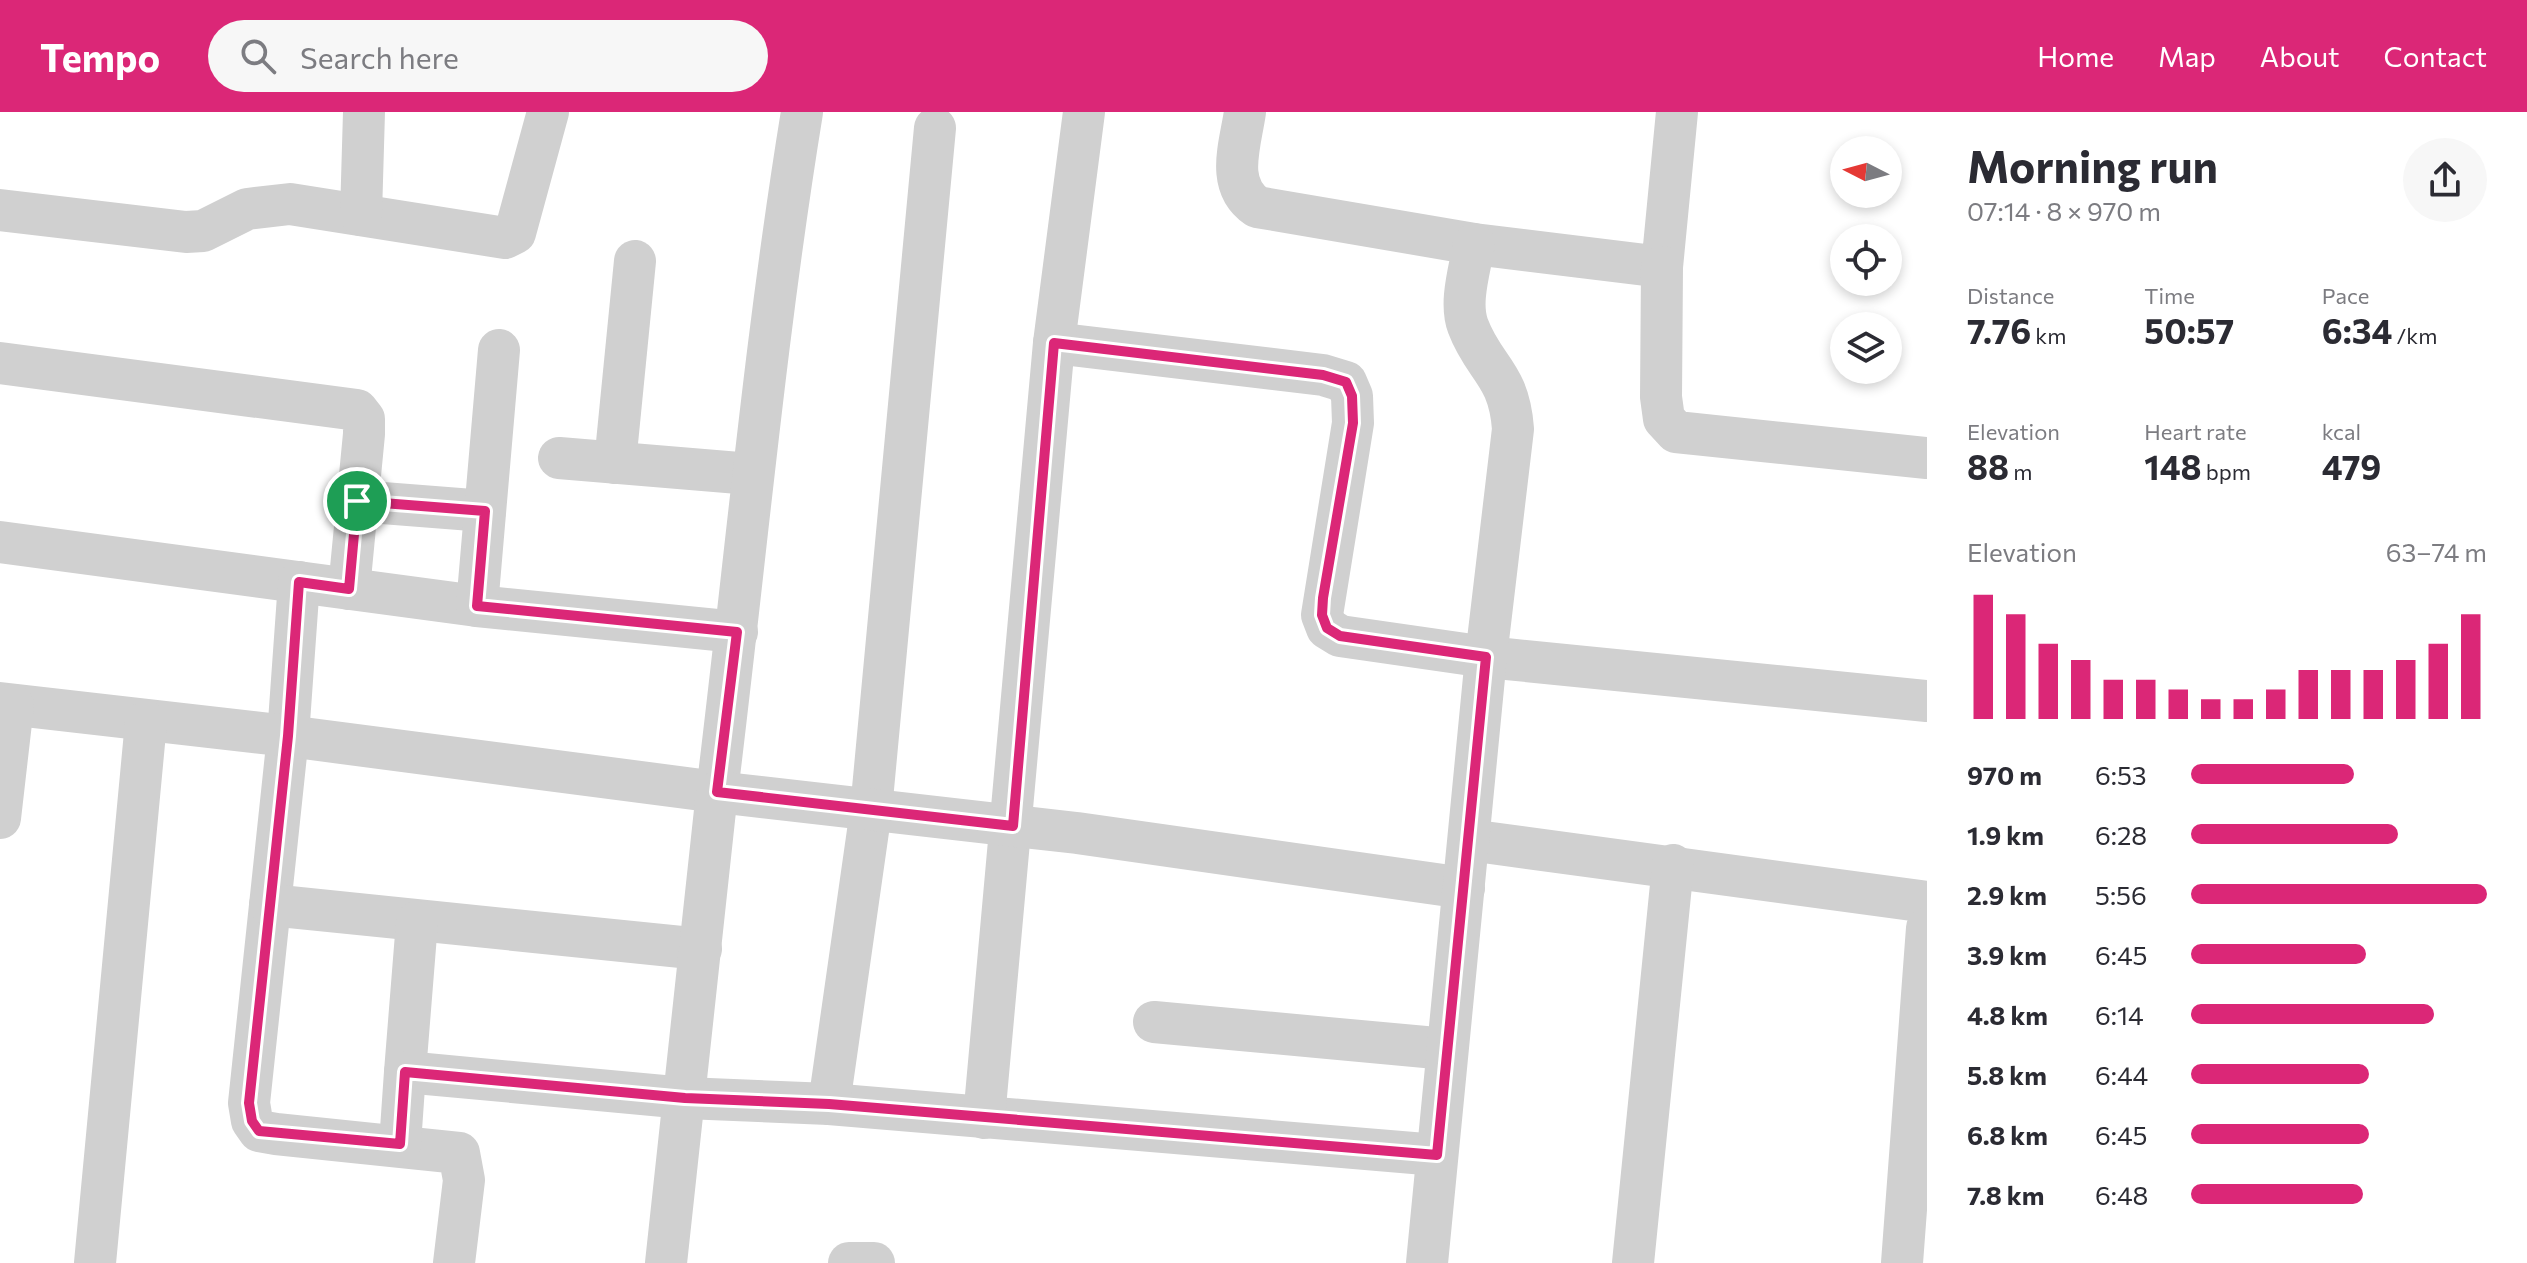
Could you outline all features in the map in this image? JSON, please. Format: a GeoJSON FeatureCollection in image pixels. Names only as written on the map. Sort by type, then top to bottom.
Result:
{"type":"FeatureCollection","features":[{"type":"Feature","properties":{"kind":"street"},"geometry":{"type":"LineString","coordinates":[[361,215],[364,112]]}},
{"type":"Feature","properties":{"kind":"street"},"geometry":{"type":"LineString","coordinates":[[0,210],[186,232],[203,231],[247,209],[268,204],[300,205],[505,238],[515,233],[548,112]]}},
{"type":"Feature","properties":{"kind":"street"},"geometry":{"type":"LineString","coordinates":[[666,1263],[737,632],[751,474],[781,239],[802,112]]}},
{"type":"Feature","properties":{"kind":"street"},"geometry":{"type":"LineString","coordinates":[[984,1118],[1013,826],[1054,343],[1084,112]]}},
{"type":"Feature","properties":{"kind":"street"},"geometry":{"type":"LineString","coordinates":[[1245,112],[1237,184],[1243,197],[1257,207],[1474,244],[1662,267]]}},
{"type":"Feature","properties":{"kind":"street"},"geometry":{"type":"LineString","coordinates":[[1677,112],[1662,267],[1661,397],[1664,419],[1676,432],[1927,458]]}},
{"type":"Feature","properties":{"kind":"street"},"geometry":{"type":"LineString","coordinates":[[829,1104],[871,810],[935,128]]}},
{"type":"Feature","properties":{"kind":"street"},"geometry":{"type":"LineString","coordinates":[[1427,1263],[1486,657],[1513,429],[1511,402],[1500,376],[1467,324],[1465,299],[1474,244]]}},
{"type":"Feature","properties":{"kind":"street"},"geometry":{"type":"LineString","coordinates":[[615,463],[635,261]]}},
{"type":"Feature","properties":{"kind":"street"},"geometry":{"type":"LineString","coordinates":[[1054,343],[1323,375],[1346,382],[1352,396],[1353,423],[1322,615],[1327,628],[1340,636],[1486,657],[1927,701]]}},
{"type":"Feature","properties":{"kind":"street"},"geometry":{"type":"LineString","coordinates":[[477,606],[499,350]]}},
{"type":"Feature","properties":{"kind":"street"},"geometry":{"type":"LineString","coordinates":[[0,363],[357,410],[364,419],[349,589]]}},
{"type":"Feature","properties":{"kind":"street"},"geometry":{"type":"LineString","coordinates":[[559,458],[751,474]]}},
{"type":"Feature","properties":{"kind":"street"},"geometry":{"type":"LineString","coordinates":[[357,501],[485,511]]}},
{"type":"Feature","properties":{"kind":"street"},"geometry":{"type":"LineString","coordinates":[[0,542],[477,606],[737,632]]}},
{"type":"Feature","properties":{"kind":"street"},"geometry":{"type":"LineString","coordinates":[[299,582],[288,736],[249,1103],[252,1121],[259,1131],[276,1134],[400,1144],[459,1153],[464,1180],[454,1263]]}},
{"type":"Feature","properties":{"kind":"street"},"geometry":{"type":"LineString","coordinates":[[0,818],[7,704],[1013,826],[1464,888]]}},
{"type":"Feature","properties":{"kind":"street"},"geometry":{"type":"LineString","coordinates":[[95,1263],[146,722]]}},
{"type":"Feature","properties":{"kind":"street"},"geometry":{"type":"LineString","coordinates":[[1469,840],[1673,865],[1927,902]]}},
{"type":"Feature","properties":{"kind":"street"},"geometry":{"type":"LineString","coordinates":[[1633,1263],[1673,865]]}},
{"type":"Feature","properties":{"kind":"street"},"geometry":{"type":"LineString","coordinates":[[270,905],[701,949]]}},
{"type":"Feature","properties":{"kind":"street"},"geometry":{"type":"LineString","coordinates":[[400,1144],[417,922]]}},
{"type":"Feature","properties":{"kind":"street"},"geometry":{"type":"LineString","coordinates":[[1902,1263],[1920,1095],[1927,928]]}},
{"type":"Feature","properties":{"kind":"street"},"geometry":{"type":"LineString","coordinates":[[1154,1022],[1447,1049]]}},
{"type":"Feature","properties":{"kind":"street"},"geometry":{"type":"LineString","coordinates":[[405,1072],[685,1098],[829,1104],[1437,1155]]}},
{"type":"Feature","properties":{"kind":"street"},"geometry":{"type":"LineString","coordinates":[[849,1263],[874,1263]]}},
{"type":"Feature","properties":{"kind":"route"},"geometry":{"type":"LineString","coordinates":[[1054,343],[1323,375],[1346,382],[1352,396],[1353,423],[1323,598],[1322,615],[1327,628],[1340,636],[1486,657],[1437,1155],[829,1104],[685,1098],[405,1072],[400,1144],[259,1131],[252,1121],[249,1103],[288,736],[299,582],[349,589],[357,501],[485,511],[477,606],[737,632],[717,792],[1013,826],[1054,343]]}}]}
